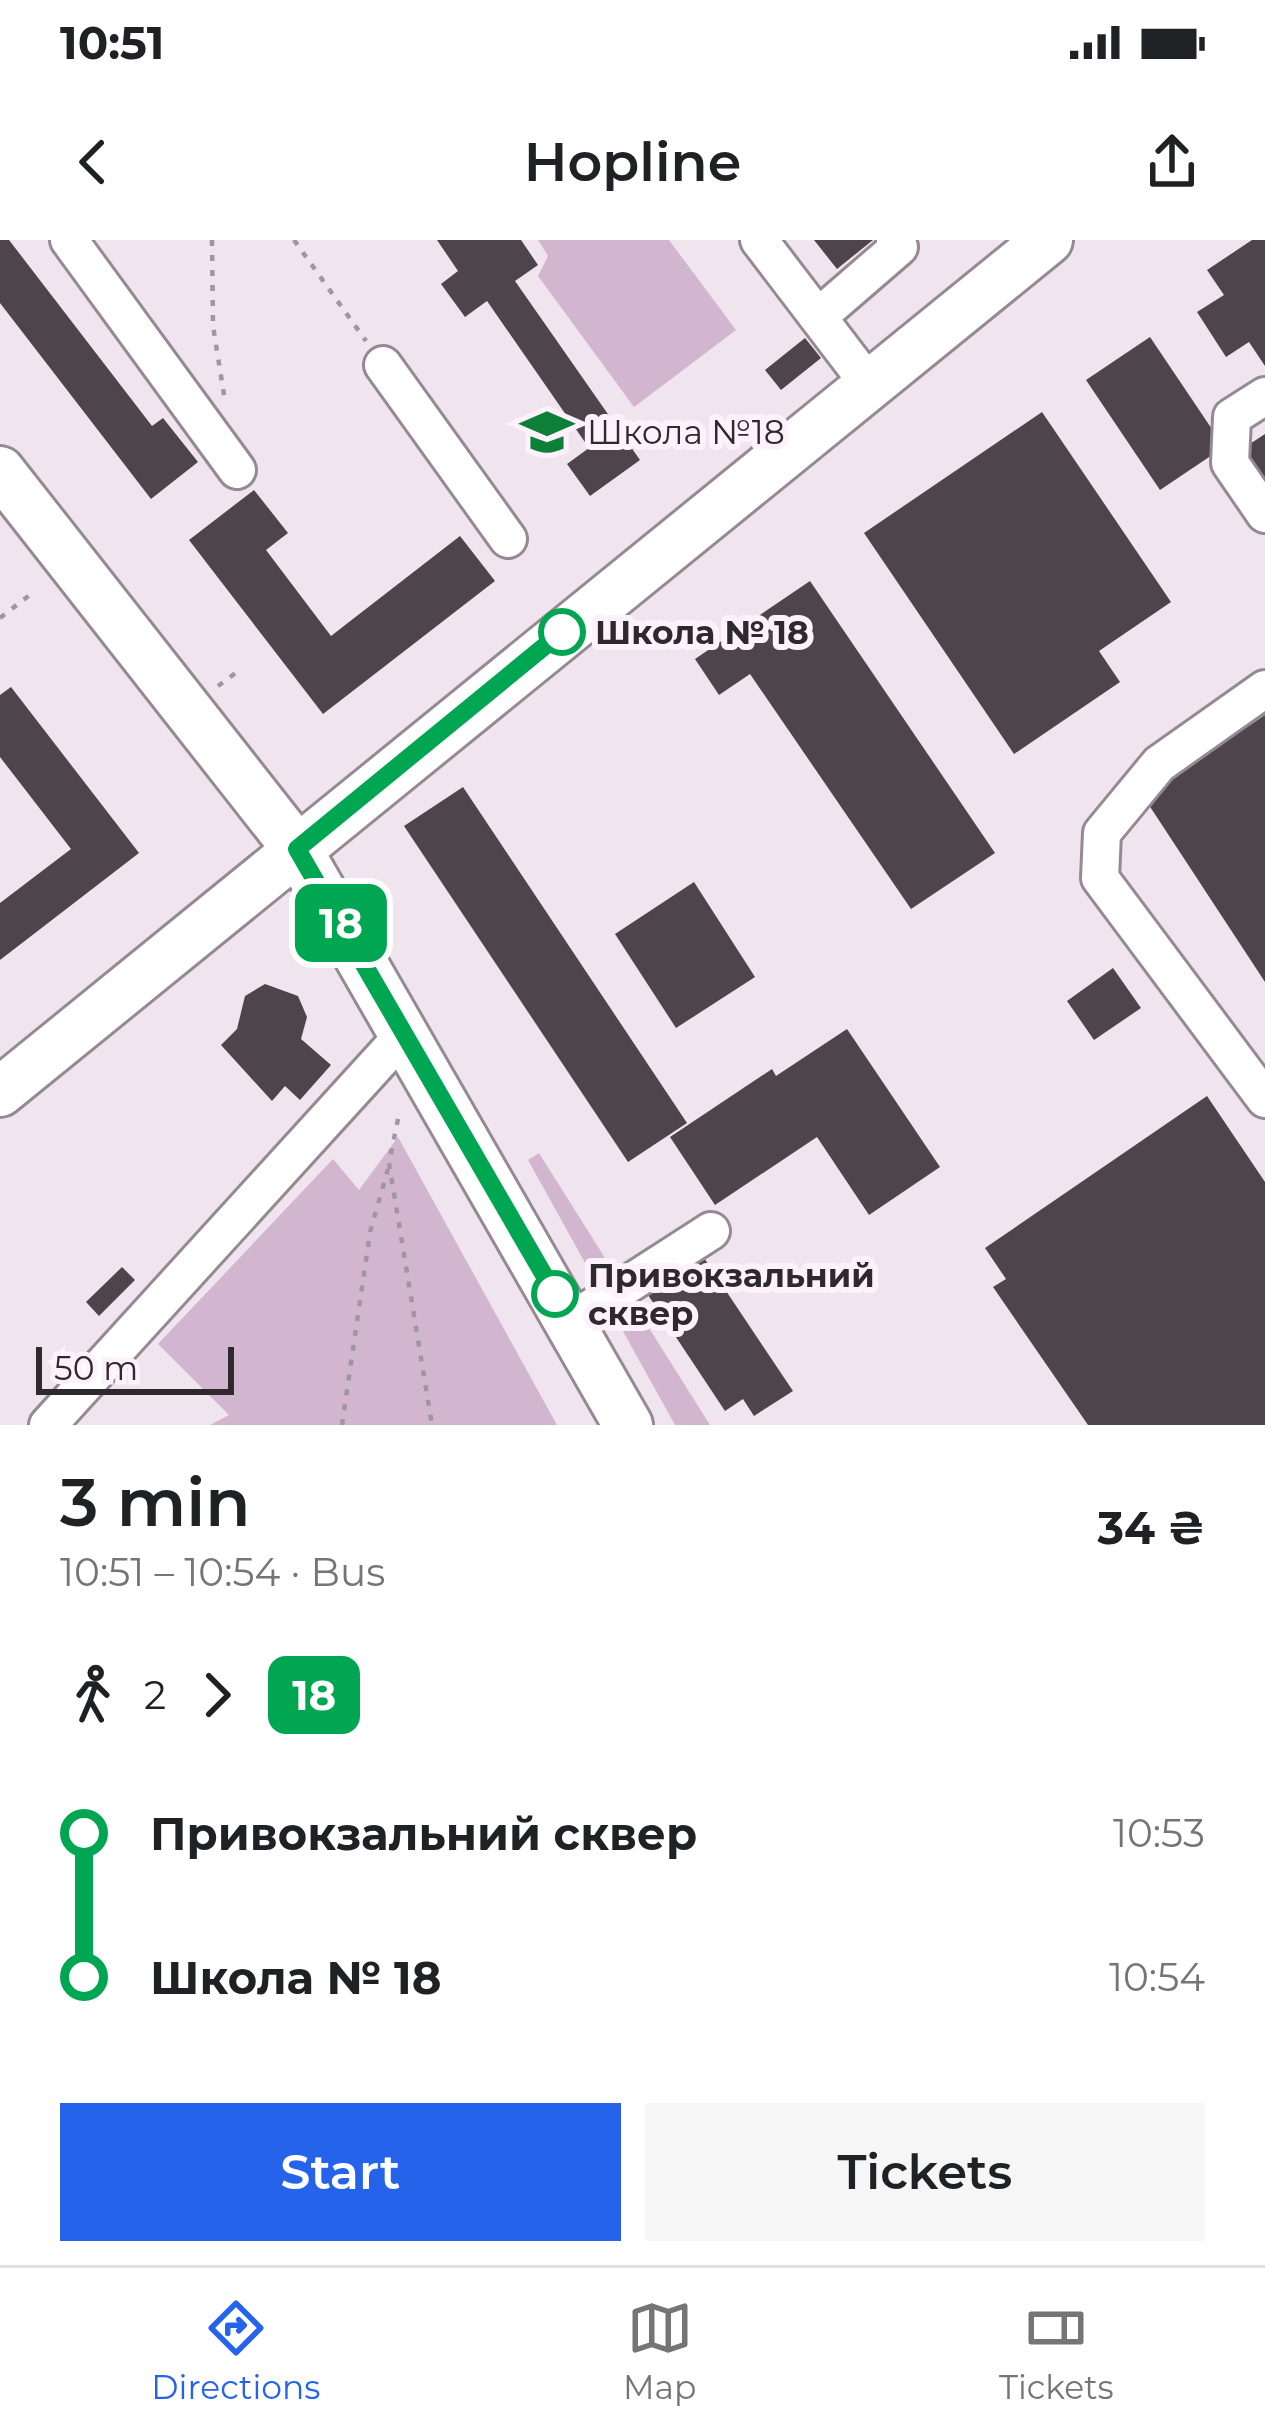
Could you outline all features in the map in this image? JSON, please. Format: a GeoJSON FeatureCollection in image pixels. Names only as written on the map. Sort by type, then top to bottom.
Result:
{"type":"FeatureCollection","features":[{"type":"Feature","properties":{"kind":"main road"},"geometry":{"type":"LineString","coordinates":[[0,1092],[1048,240]]}},
{"type":"Feature","properties":{"kind":"main road"},"geometry":{"type":"LineString","coordinates":[[0,471],[297,849],[406,1031],[628,1425]]}},
{"type":"Feature","properties":{"kind":"lane"},"geometry":{"type":"LineString","coordinates":[[69,240],[237,470]]}},
{"type":"Feature","properties":{"kind":"lane"},"geometry":{"type":"LineString","coordinates":[[759,240],[868,383]]}},
{"type":"Feature","properties":{"kind":"lane"},"geometry":{"type":"LineString","coordinates":[[818,317],[899,247],[895,240]]}},
{"type":"Feature","properties":{"kind":"lane"},"geometry":{"type":"LineString","coordinates":[[383,365],[508,539]]}},
{"type":"Feature","properties":{"kind":"lane"},"geometry":{"type":"LineString","coordinates":[[1265,396],[1232,417],[1230,463],[1265,514]]}},
{"type":"Feature","properties":{"kind":"lane"},"geometry":{"type":"LineString","coordinates":[[1265,689],[1159,764],[1102,833],[1100,878],[1265,1099]]}},
{"type":"Feature","properties":{"kind":"lane"},"geometry":{"type":"LineString","coordinates":[[48,1425],[406,1031]]}},
{"type":"Feature","properties":{"kind":"lane"},"geometry":{"type":"LineString","coordinates":[[571,1321],[711,1231]]}},
{"type":"Feature","properties":{"kind":"path"},"geometry":{"type":"LineString","coordinates":[[212,240],[213,326],[227,408]]}},
{"type":"Feature","properties":{"kind":"path"},"geometry":{"type":"LineString","coordinates":[[294,240],[383,365]]}},
{"type":"Feature","properties":{"kind":"path"},"geometry":{"type":"LineString","coordinates":[[0,618],[31,595]]}},
{"type":"Feature","properties":{"kind":"path"},"geometry":{"type":"LineString","coordinates":[[342,1425],[370,1232],[398,1119]]}},
{"type":"Feature","properties":{"kind":"path"},"geometry":{"type":"LineString","coordinates":[[389,1163],[432,1425]]}},
{"type":"Feature","properties":{"kind":"shaded area"},"geometry":{"type":"Polygon","coordinates":[[[538,240],[669,240],[736,330],[634,407],[538,276],[548,256],[538,240]]]}},
{"type":"Feature","properties":{"kind":"shaded area","name":"Привокзальний сквер"},"geometry":{"type":"Polygon","coordinates":[[[398,1137],[557,1425],[210,1425],[229,1415],[158,1344],[333,1159],[359,1190],[398,1137]]]}},
{"type":"Feature","properties":{"kind":"shaded area"},"geometry":{"type":"Polygon","coordinates":[[[539,1153],[710,1425],[675,1425],[528,1160],[539,1153]]]}},
{"type":"Feature","properties":{"kind":"building"},"geometry":{"type":"Polygon","coordinates":[[[0,240],[9,240],[152,426],[163,418],[198,462],[151,499],[0,303],[0,240]]]}},
{"type":"Feature","properties":{"kind":"building"},"geometry":{"type":"Polygon","coordinates":[[[437,240],[521,240],[538,265],[515,281],[640,460],[590,496],[567,464],[589,448],[487,301],[465,317],[441,284],[458,271],[437,240]]]}},
{"type":"Feature","properties":{"kind":"building"},"geometry":{"type":"Polygon","coordinates":[[[814,240],[873,240],[837,269],[814,240]]]}},
{"type":"Feature","properties":{"kind":"building"},"geometry":{"type":"Polygon","coordinates":[[[1252,240],[1265,240],[1265,366],[1249,342],[1226,357],[1197,312],[1224,295],[1207,270],[1252,240]]]}},
{"type":"Feature","properties":{"kind":"building"},"geometry":{"type":"Polygon","coordinates":[[[1150,337],[1224,447],[1160,490],[1086,380],[1150,337]]]}},
{"type":"Feature","properties":{"kind":"building"},"geometry":{"type":"Polygon","coordinates":[[[805,338],[821,358],[781,390],[765,370],[805,338]]]}},
{"type":"Feature","properties":{"kind":"building"},"geometry":{"type":"Polygon","coordinates":[[[1042,412],[1171,602],[1099,651],[1120,682],[1014,754],[864,533],[1042,412]]]}},
{"type":"Feature","properties":{"kind":"building"},"geometry":{"type":"Polygon","coordinates":[[[1265,434],[1265,497],[1236,453],[1265,434]]]}},
{"type":"Feature","properties":{"kind":"building"},"geometry":{"type":"Polygon","coordinates":[[[254,490],[288,533],[266,550],[331,636],[460,536],[495,581],[323,714],[189,540],[254,490]]]}},
{"type":"Feature","properties":{"kind":"building"},"geometry":{"type":"Polygon","coordinates":[[[810,581],[995,853],[911,909],[750,674],[719,695],[695,659],[810,581]]]}},
{"type":"Feature","properties":{"kind":"building"},"geometry":{"type":"Polygon","coordinates":[[[11,687],[139,853],[0,960],[0,903],[71,849],[0,757],[0,695],[11,687]]]}},
{"type":"Feature","properties":{"kind":"building"},"geometry":{"type":"Polygon","coordinates":[[[1265,715],[1265,982],[1143,796],[1265,715]]]}},
{"type":"Feature","properties":{"kind":"building"},"geometry":{"type":"Polygon","coordinates":[[[463,787],[687,1123],[628,1162],[404,826],[463,787]]]}},
{"type":"Feature","properties":{"kind":"building"},"geometry":{"type":"Polygon","coordinates":[[[694,882],[755,977],[676,1028],[615,934],[694,882]]]}},
{"type":"Feature","properties":{"kind":"building"},"geometry":{"type":"Polygon","coordinates":[[[1113,968],[1141,1008],[1094,1040],[1067,1001],[1113,968]]]}},
{"type":"Feature","properties":{"kind":"building"},"geometry":{"type":"Polygon","coordinates":[[[265,984],[298,996],[307,1017],[301,1039],[331,1065],[300,1100],[285,1086],[272,1101],[221,1045],[237,1029],[245,996],[265,984]]]}},
{"type":"Feature","properties":{"kind":"building"},"geometry":{"type":"Polygon","coordinates":[[[847,1029],[940,1167],[869,1215],[817,1137],[715,1205],[670,1137],[772,1069],[776,1076],[847,1029]]]}},
{"type":"Feature","properties":{"kind":"building"},"geometry":{"type":"Polygon","coordinates":[[[1207,1096],[1265,1182],[1265,1425],[1088,1425],[993,1287],[1006,1279],[985,1248],[1207,1096]]]}},
{"type":"Feature","properties":{"kind":"building"},"geometry":{"type":"Polygon","coordinates":[[[702,1255],[793,1391],[754,1416],[743,1399],[725,1411],[646,1292],[702,1255]]]}},
{"type":"Feature","properties":{"kind":"building"},"geometry":{"type":"Polygon","coordinates":[[[122,1267],[135,1280],[99,1316],[86,1302],[122,1267]]]}},
{"type":"Feature","properties":{"kind":"bus line","name":"18"},"geometry":{"type":"LineString","coordinates":[[555,1294],[297,849],[562,632]]}},
{"type":"Feature","properties":{"kind":"place","name":"Школа №18"},"geometry":{"type":"Point","coordinates":[547,432]}},
{"type":"Feature","properties":{"kind":"place","name":"Школа № 18"},"geometry":{"type":"Point","coordinates":[562,632]}},
{"type":"Feature","properties":{"kind":"place","name":"Привокзальний сквер"},"geometry":{"type":"Point","coordinates":[555,1294]}}]}
